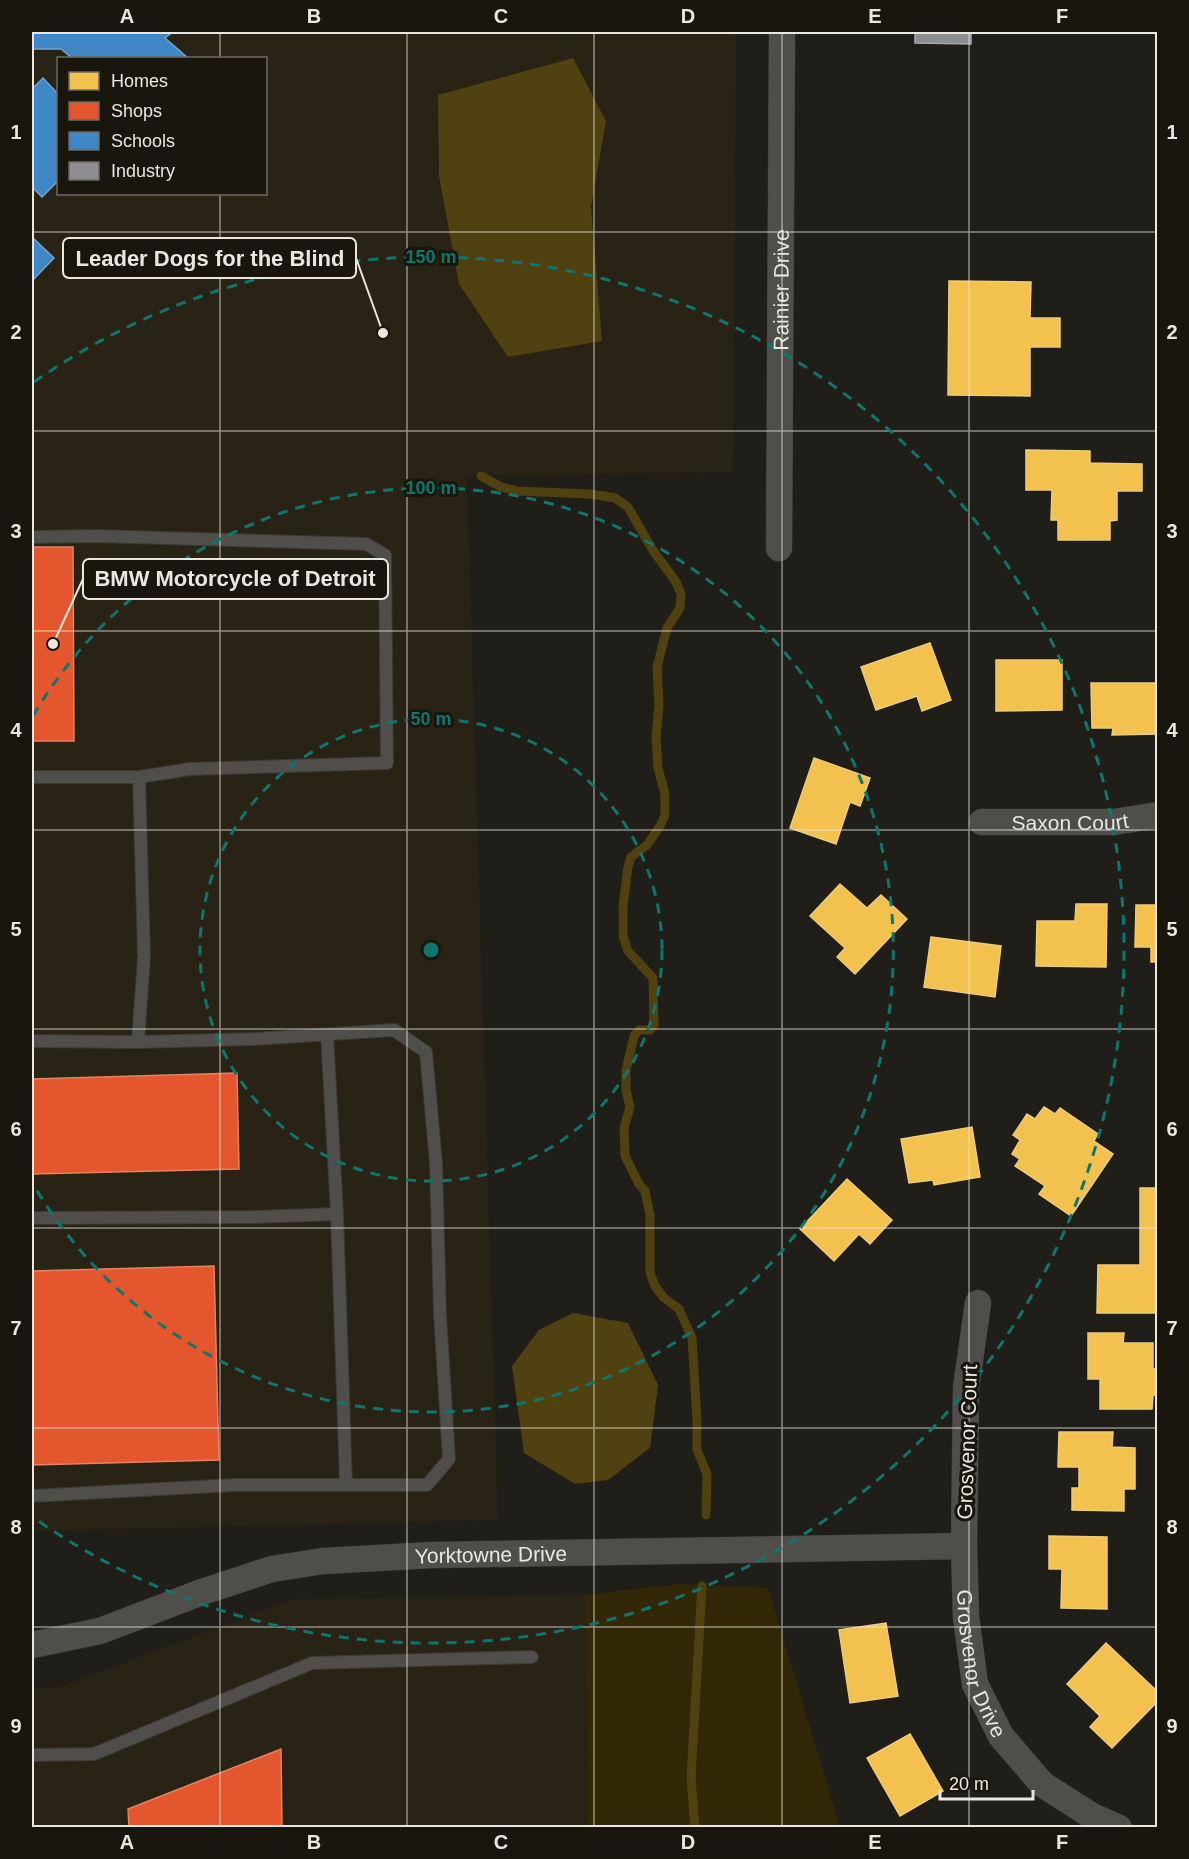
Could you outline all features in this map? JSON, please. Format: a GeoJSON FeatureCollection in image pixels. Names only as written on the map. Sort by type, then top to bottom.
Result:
{"type":"FeatureCollection","features":[{"type":"Feature","properties":{"kind":"street","name":"Rainier Drive"},"geometry":{"type":"LineString","coordinates":[[779,548],[782,32]]}},
{"type":"Feature","properties":{"kind":"street","name":"Saxon Court"},"geometry":{"type":"LineString","coordinates":[[982,822],[1114,822],[1158,815]]}},
{"type":"Feature","properties":{"kind":"street","name":"Grosvenor Court"},"geometry":{"type":"LineString","coordinates":[[964,1546],[966,1388],[978,1303]]}},
{"type":"Feature","properties":{"kind":"street","name":"Yorktowne Drive"},"geometry":{"type":"LineString","coordinates":[[32,1645],[100,1631],[202,1592],[272,1569],[323,1561],[432,1555],[964,1546]]}},
{"type":"Feature","properties":{"kind":"street","name":"Grosvenor Drive"},"geometry":{"type":"LineString","coordinates":[[964,1546],[966,1617],[975,1684],[1001,1736],[1042,1784],[1092,1816],[1119,1827]]}},
{"type":"Feature","properties":{"kind":"lane"},"geometry":{"type":"LineString","coordinates":[[32,537],[97,536],[366,544],[385,555],[387,763],[190,769],[140,777],[32,777]]}},
{"type":"Feature","properties":{"kind":"lane"},"geometry":{"type":"LineString","coordinates":[[138,1042],[144,957],[140,777]]}},
{"type":"Feature","properties":{"kind":"lane"},"geometry":{"type":"LineString","coordinates":[[32,1041],[138,1042],[254,1039],[394,1030],[426,1052],[436,1163],[440,1314],[449,1459],[427,1485],[234,1485],[32,1496]]}},
{"type":"Feature","properties":{"kind":"lane"},"geometry":{"type":"LineString","coordinates":[[327,1034],[337,1214],[346,1485]]}},
{"type":"Feature","properties":{"kind":"lane"},"geometry":{"type":"LineString","coordinates":[[32,1218],[337,1214]]}},
{"type":"Feature","properties":{"kind":"lane"},"geometry":{"type":"LineString","coordinates":[[32,1755],[94,1754],[312,1663],[532,1657]]}},
{"type":"Feature","properties":{"kind":"shaded area"},"geometry":{"type":"Polygon","coordinates":[[[32,32],[736,32],[733,472],[467,476],[498,1520],[32,1531],[32,32]]]}},
{"type":"Feature","properties":{"kind":"shaded area"},"geometry":{"type":"Polygon","coordinates":[[[573,58],[606,121],[591,207],[602,341],[508,357],[459,284],[439,176],[438,95],[573,58]]]}},
{"type":"Feature","properties":{"kind":"shaded area"},"geometry":{"type":"Polygon","coordinates":[[[573,1313],[628,1323],[658,1385],[650,1448],[608,1480],[575,1484],[524,1453],[512,1366],[539,1330],[573,1313]]]}},
{"type":"Feature","properties":{"kind":"shaded area"},"geometry":{"type":"Polygon","coordinates":[[[678,1584],[768,1588],[840,1827],[588,1827],[585,1595],[678,1584]]]}},
{"type":"Feature","properties":{"kind":"shaded area"},"geometry":{"type":"Polygon","coordinates":[[[585,1595],[588,1827],[32,1827],[32,1688],[60,1687],[293,1599],[585,1595]]]}},
{"type":"Feature","properties":{"kind":"building: Homes"},"geometry":{"type":"Polygon","coordinates":[[[949,281],[1031,282],[1030,318],[1060,318],[1060,347],[1030,347],[1030,396],[948,395],[949,281]]]}},
{"type":"Feature","properties":{"kind":"building: Homes"},"geometry":{"type":"Polygon","coordinates":[[[1026,450],[1090,451],[1090,463],[1142,464],[1142,491],[1117,491],[1117,520],[1110,521],[1110,540],[1058,540],[1058,520],[1051,520],[1052,490],[1026,490],[1026,450]]]}},
{"type":"Feature","properties":{"kind":"building: Homes"},"geometry":{"type":"Polygon","coordinates":[[[930,643],[951,700],[922,711],[917,696],[876,710],[861,667],[930,643]]]}},
{"type":"Feature","properties":{"kind":"building: Homes"},"geometry":{"type":"Polygon","coordinates":[[[996,660],[1062,660],[1062,710],[996,711],[996,660]]]}},
{"type":"Feature","properties":{"kind":"building: Homes"},"geometry":{"type":"Polygon","coordinates":[[[1091,683],[1158,683],[1158,734],[1112,735],[1113,728],[1092,728],[1091,683]]]}},
{"type":"Feature","properties":{"kind":"building: Homes"},"geometry":{"type":"Polygon","coordinates":[[[814,758],[870,778],[860,806],[850,802],[836,844],[790,828],[814,758]]]}},
{"type":"Feature","properties":{"kind":"building: Homes"},"geometry":{"type":"Polygon","coordinates":[[[840,884],[867,908],[881,895],[907,919],[855,974],[837,957],[845,948],[810,916],[840,884]]]}},
{"type":"Feature","properties":{"kind":"building: Homes"},"geometry":{"type":"Polygon","coordinates":[[[1076,904],[1107,904],[1106,967],[1036,966],[1037,921],[1075,921],[1076,904]]]}},
{"type":"Feature","properties":{"kind":"building: Homes"},"geometry":{"type":"Polygon","coordinates":[[[1136,905],[1158,905],[1158,962],[1151,962],[1151,947],[1135,947],[1136,905]]]}},
{"type":"Feature","properties":{"kind":"building: Homes"},"geometry":{"type":"Polygon","coordinates":[[[931,937],[1001,946],[995,997],[924,987],[931,937]]]}},
{"type":"Feature","properties":{"kind":"building: Homes"},"geometry":{"type":"Polygon","coordinates":[[[1044,1107],[1055,1114],[1060,1108],[1098,1134],[1094,1141],[1113,1154],[1071,1216],[1039,1194],[1045,1186],[1015,1166],[1020,1159],[1012,1154],[1020,1140],[1013,1135],[1027,1114],[1035,1119],[1044,1107]]]}},
{"type":"Feature","properties":{"kind":"building: Homes"},"geometry":{"type":"Polygon","coordinates":[[[972,1127],[980,1177],[934,1185],[933,1180],[909,1183],[901,1139],[972,1127]]]}},
{"type":"Feature","properties":{"kind":"building: Homes"},"geometry":{"type":"Polygon","coordinates":[[[847,1179],[892,1220],[870,1244],[859,1234],[834,1261],[800,1229],[847,1179]]]}},
{"type":"Feature","properties":{"kind":"building: Homes"},"geometry":{"type":"Polygon","coordinates":[[[1140,1188],[1158,1188],[1158,1313],[1097,1313],[1098,1265],[1140,1265],[1140,1188]]]}},
{"type":"Feature","properties":{"kind":"building: Homes"},"geometry":{"type":"Polygon","coordinates":[[[1088,1333],[1124,1333],[1123,1343],[1153,1343],[1153,1369],[1158,1369],[1158,1395],[1153,1395],[1152,1409],[1100,1409],[1100,1379],[1088,1379],[1088,1333]]]}},
{"type":"Feature","properties":{"kind":"building: Homes"},"geometry":{"type":"Polygon","coordinates":[[[1059,1432],[1113,1432],[1112,1447],[1135,1448],[1135,1489],[1124,1489],[1124,1511],[1072,1510],[1072,1488],[1079,1488],[1079,1467],[1058,1467],[1059,1432]]]}},
{"type":"Feature","properties":{"kind":"building: Homes"},"geometry":{"type":"Polygon","coordinates":[[[1049,1536],[1107,1537],[1107,1609],[1061,1608],[1062,1569],[1049,1569],[1049,1536]]]}},
{"type":"Feature","properties":{"kind":"building: Homes"},"geometry":{"type":"Polygon","coordinates":[[[886,1623],[898,1696],[850,1703],[839,1630],[886,1623]]]}},
{"type":"Feature","properties":{"kind":"building: Homes"},"geometry":{"type":"Polygon","coordinates":[[[1106,1643],[1158,1692],[1158,1701],[1112,1748],[1090,1727],[1100,1716],[1067,1684],[1106,1643]]]}},
{"type":"Feature","properties":{"kind":"building: Homes"},"geometry":{"type":"Polygon","coordinates":[[[910,1734],[943,1791],[900,1816],[867,1758],[910,1734]]]}},
{"type":"Feature","properties":{"kind":"building: Shops"},"geometry":{"type":"Polygon","coordinates":[[[32,547],[73,547],[74,741],[32,741],[32,547]]]}},
{"type":"Feature","properties":{"kind":"building: Shops"},"geometry":{"type":"Polygon","coordinates":[[[237,1073],[239,1169],[32,1174],[32,1079],[237,1073]]]}},
{"type":"Feature","properties":{"kind":"building: Shops"},"geometry":{"type":"Polygon","coordinates":[[[214,1266],[219,1460],[32,1465],[32,1271],[214,1266]]]}},
{"type":"Feature","properties":{"kind":"building: Shops"},"geometry":{"type":"Polygon","coordinates":[[[281,1749],[282,1828],[129,1828],[128,1809],[281,1749]]]}},
{"type":"Feature","properties":{"kind":"building: Schools"},"geometry":{"type":"Polygon","coordinates":[[[32,32],[173,32],[165,38],[187,57],[71,57],[61,49],[32,49],[32,32]]]}},
{"type":"Feature","properties":{"kind":"building: Schools"},"geometry":{"type":"Polygon","coordinates":[[[43,78],[57,93],[57,182],[42,197],[32,187],[32,89],[43,78]]]}},
{"type":"Feature","properties":{"kind":"building: Schools"},"geometry":{"type":"Polygon","coordinates":[[[32,237],[54,258],[32,281],[32,237]]]}},
{"type":"Feature","properties":{"kind":"building: Industry"},"geometry":{"type":"Polygon","coordinates":[[[915,32],[971,32],[971,44],[915,43],[915,32]]]}},
{"type":"Feature","properties":{"kind":"waterway"},"geometry":{"type":"LineString","coordinates":[[481,476],[501,487],[517,491],[590,494],[615,498],[628,507],[652,549],[676,582],[681,594],[680,608],[667,628],[657,667],[659,705],[656,737],[658,768],[665,794],[665,815],[647,845],[631,857],[623,907],[623,936],[628,951],[653,978],[654,1025],[650,1030],[639,1030],[634,1036],[626,1070],[626,1090],[630,1107],[624,1128],[625,1156],[645,1191],[650,1215],[650,1273],[663,1297],[679,1309],[692,1338],[697,1450],[707,1474],[706,1515]]}},
{"type":"Feature","properties":{"kind":"waterway"},"geometry":{"type":"LineString","coordinates":[[695,1828],[691,1777],[702,1586]]}},
{"type":"Feature","properties":{"kind":"place","name":"Leader Dogs for the Blind"},"geometry":{"type":"Point","coordinates":[383,333]}},
{"type":"Feature","properties":{"kind":"place","name":"BMW Motorcycle of Detroit"},"geometry":{"type":"Point","coordinates":[53,644]}}]}
